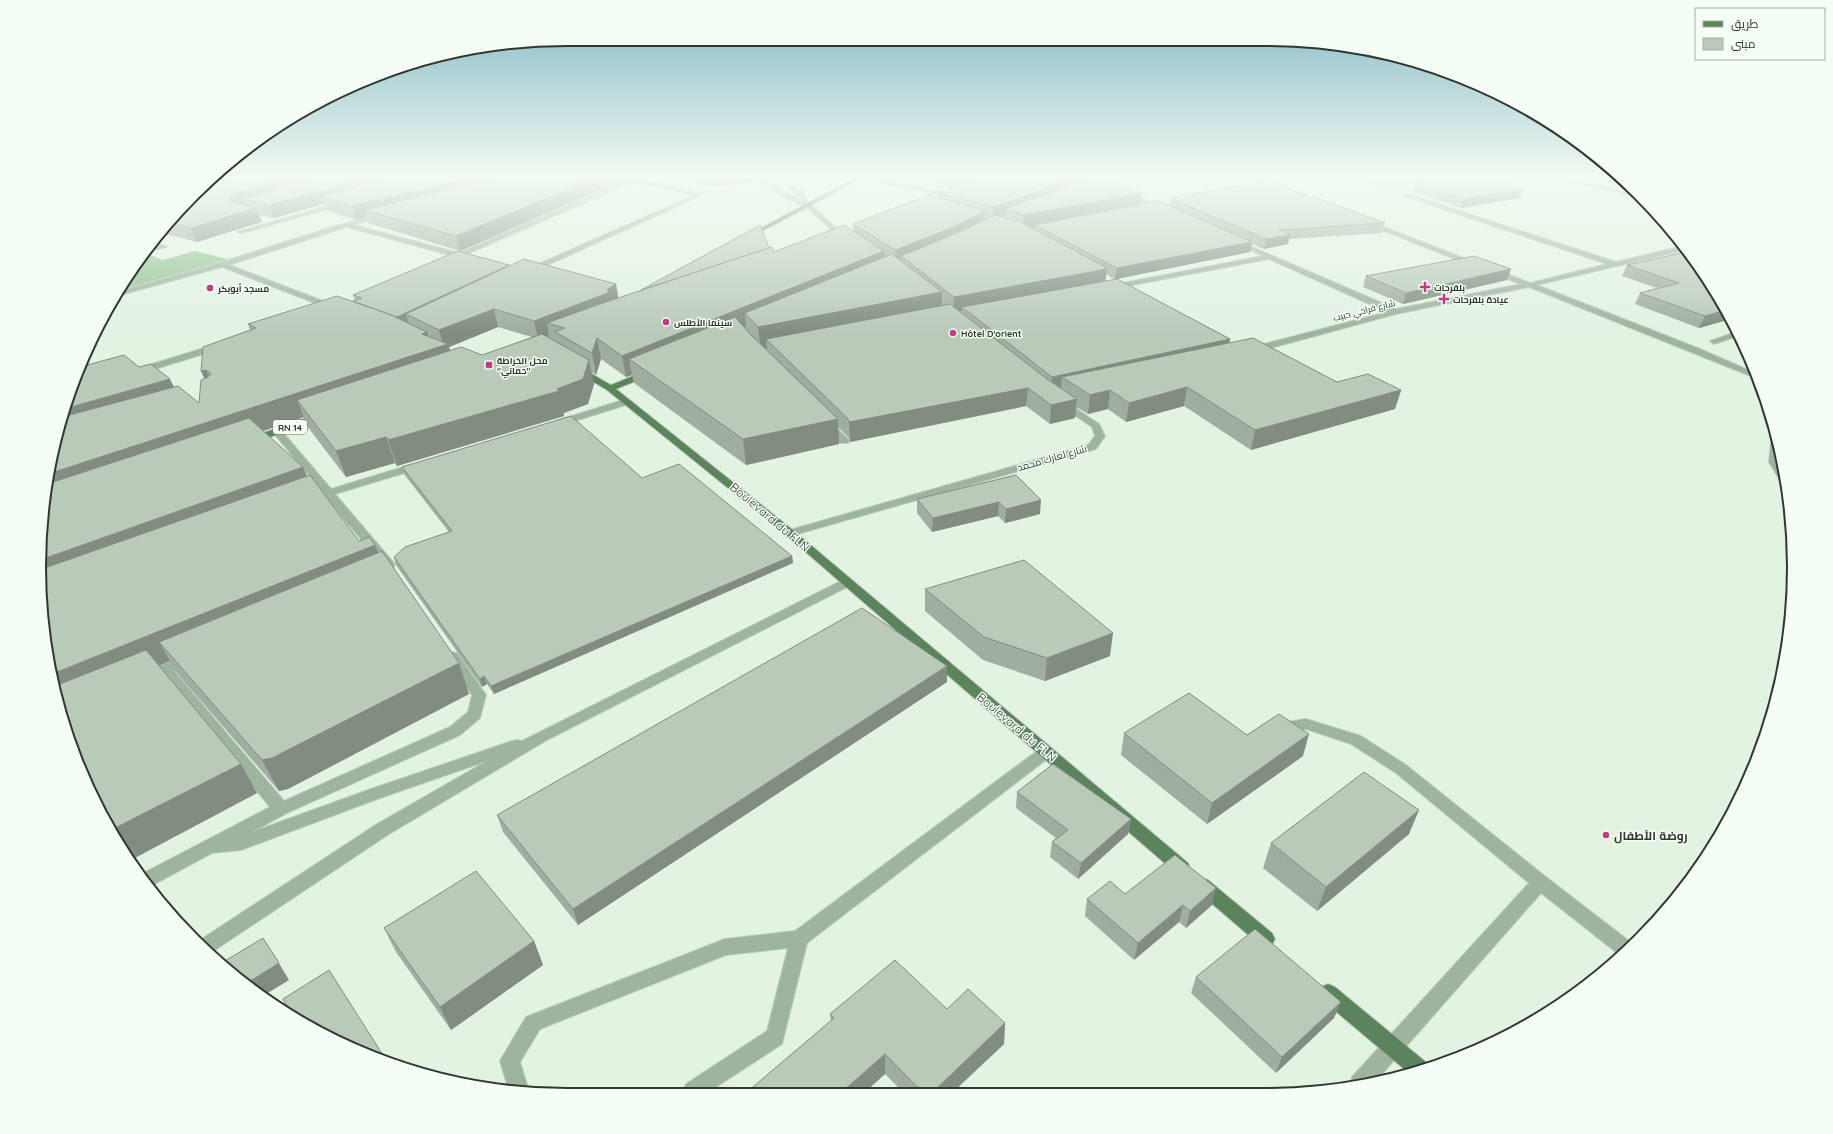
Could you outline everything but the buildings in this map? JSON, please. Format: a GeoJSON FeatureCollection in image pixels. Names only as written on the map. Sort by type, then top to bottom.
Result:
{"type":"FeatureCollection","features":[{"type":"Feature","properties":{"kind":"main road"},"geometry":{"type":"LineString","coordinates":[[740,241],[765,228]]}},
{"type":"Feature","properties":{"kind":"main road","name":"Boulevard du FLN"},"geometry":{"type":"LineString","coordinates":[[569,364],[610,388],[790,533],[1278,950]]}},
{"type":"Feature","properties":{"kind":"main road"},"geometry":{"type":"LineString","coordinates":[[610,388],[653,370]]}},
{"type":"Feature","properties":{"kind":"main road","name":"RN 14"},"geometry":{"type":"LineString","coordinates":[[239,444],[328,413]]}},
{"type":"Feature","properties":{"kind":"main road"},"geometry":{"type":"LineString","coordinates":[[1320,986],[1415,1066]]}},
{"type":"Feature","properties":{"kind":"street"},"geometry":{"type":"LineString","coordinates":[[240,232],[254,228]]}},
{"type":"Feature","properties":{"kind":"street"},"geometry":{"type":"LineString","coordinates":[[125,292],[222,266],[335,228]]}},
{"type":"Feature","properties":{"kind":"street"},"geometry":{"type":"LineString","coordinates":[[361,228],[474,259]]}},
{"type":"Feature","properties":{"kind":"street"},"geometry":{"type":"LineString","coordinates":[[445,261],[521,228]]}},
{"type":"Feature","properties":{"kind":"street"},"geometry":{"type":"LineString","coordinates":[[542,277],[522,273],[624,228]]}},
{"type":"Feature","properties":{"kind":"street"},"geometry":{"type":"LineString","coordinates":[[833,228],[846,239]]}},
{"type":"Feature","properties":{"kind":"street"},"geometry":{"type":"LineString","coordinates":[[1382,228],[1697,351],[1749,374]]}},
{"type":"Feature","properties":{"kind":"street"},"geometry":{"type":"LineString","coordinates":[[1506,228],[1615,264]]}},
{"type":"Feature","properties":{"kind":"street"},"geometry":{"type":"LineString","coordinates":[[1228,238],[1396,312]]}},
{"type":"Feature","properties":{"kind":"street","name":"شارع فراحي حبيب"},"geometry":{"type":"LineString","coordinates":[[1247,351],[1396,312],[1529,285],[1678,249]]}},
{"type":"Feature","properties":{"kind":"street"},"geometry":{"type":"LineString","coordinates":[[1101,289],[1113,284],[1270,257]]}},
{"type":"Feature","properties":{"kind":"street"},"geometry":{"type":"LineString","coordinates":[[222,266],[339,309],[322,313]]}},
{"type":"Feature","properties":{"kind":"street"},"geometry":{"type":"LineString","coordinates":[[1113,284],[1130,294]]}},
{"type":"Feature","properties":{"kind":"street"},"geometry":{"type":"LineString","coordinates":[[1714,341],[1732,335]]}},
{"type":"Feature","properties":{"kind":"street"},"geometry":{"type":"LineString","coordinates":[[134,372],[224,345]]}},
{"type":"Feature","properties":{"kind":"street","name":"شارع لعارك محمد"},"geometry":{"type":"LineString","coordinates":[[790,533],[1092,447],[1100,436],[1096,426],[1055,398]]}},
{"type":"Feature","properties":{"kind":"street"},"geometry":{"type":"LineString","coordinates":[[550,426],[626,402]]}},
{"type":"Feature","properties":{"kind":"street"},"geometry":{"type":"LineString","coordinates":[[822,419],[844,441]]}},
{"type":"Feature","properties":{"kind":"street"},"geometry":{"type":"LineString","coordinates":[[277,431],[395,573],[388,576]]}},
{"type":"Feature","properties":{"kind":"street"},"geometry":{"type":"LineString","coordinates":[[1775,455],[1774,462],[1777,468]]}},
{"type":"Feature","properties":{"kind":"street"},"geometry":{"type":"LineString","coordinates":[[314,498],[329,492],[428,462]]}},
{"type":"Feature","properties":{"kind":"street"},"geometry":{"type":"LineString","coordinates":[[208,944],[384,829],[542,736],[847,582]]}},
{"type":"Feature","properties":{"kind":"street"},"geometry":{"type":"LineString","coordinates":[[150,878],[281,809],[455,731],[475,714],[479,695],[444,644]]}},
{"type":"Feature","properties":{"kind":"street"},"geometry":{"type":"LineString","coordinates":[[137,681],[201,654]]}},
{"type":"Feature","properties":{"kind":"street"},"geometry":{"type":"LineString","coordinates":[[165,669],[281,809]]}},
{"type":"Feature","properties":{"kind":"street"},"geometry":{"type":"LineString","coordinates":[[1280,728],[1306,724],[1356,740],[1401,769],[1540,882],[1623,946]]}},
{"type":"Feature","properties":{"kind":"street"},"geometry":{"type":"LineString","coordinates":[[209,847],[235,846],[374,794],[542,736]]}},
{"type":"Feature","properties":{"kind":"street"},"geometry":{"type":"LineString","coordinates":[[517,1086],[510,1061],[533,1023],[725,947],[799,939],[1046,752]]}},
{"type":"Feature","properties":{"kind":"street"},"geometry":{"type":"LineString","coordinates":[[1364,1079],[1540,882]]}},
{"type":"Feature","properties":{"kind":"street"},"geometry":{"type":"LineString","coordinates":[[698,1088],[775,1037],[799,939]]}},
{"type":"Feature","properties":{"kind":"green space"},"geometry":{"type":"Polygon","coordinates":[[[160,243],[169,247],[153,251],[160,243]]]}},
{"type":"Feature","properties":{"kind":"green space"},"geometry":{"type":"Polygon","coordinates":[[[195,251],[231,260],[127,289],[150,255],[163,260],[195,251]]]}},
{"type":"Feature","properties":{"kind":"place","name":"بلفرحات"},"geometry":{"type":"Point","coordinates":[1425,287]}},
{"type":"Feature","properties":{"kind":"place","name":"مسجد أبوبكر"},"geometry":{"type":"Point","coordinates":[210,288]}},
{"type":"Feature","properties":{"kind":"place","name":"عيادة بلفرحات"},"geometry":{"type":"Point","coordinates":[1444,299]}},
{"type":"Feature","properties":{"kind":"place","name":"سينما الأطلس"},"geometry":{"type":"Point","coordinates":[666,322]}},
{"type":"Feature","properties":{"kind":"place","name":"Hôtel D'orient"},"geometry":{"type":"Point","coordinates":[953,333]}},
{"type":"Feature","properties":{"kind":"place","name":"محل الخراطة \"حماني\""},"geometry":{"type":"Point","coordinates":[489,365]}},
{"type":"Feature","properties":{"kind":"place","name":"روضة الأطفال"},"geometry":{"type":"Point","coordinates":[1606,835]}}]}
